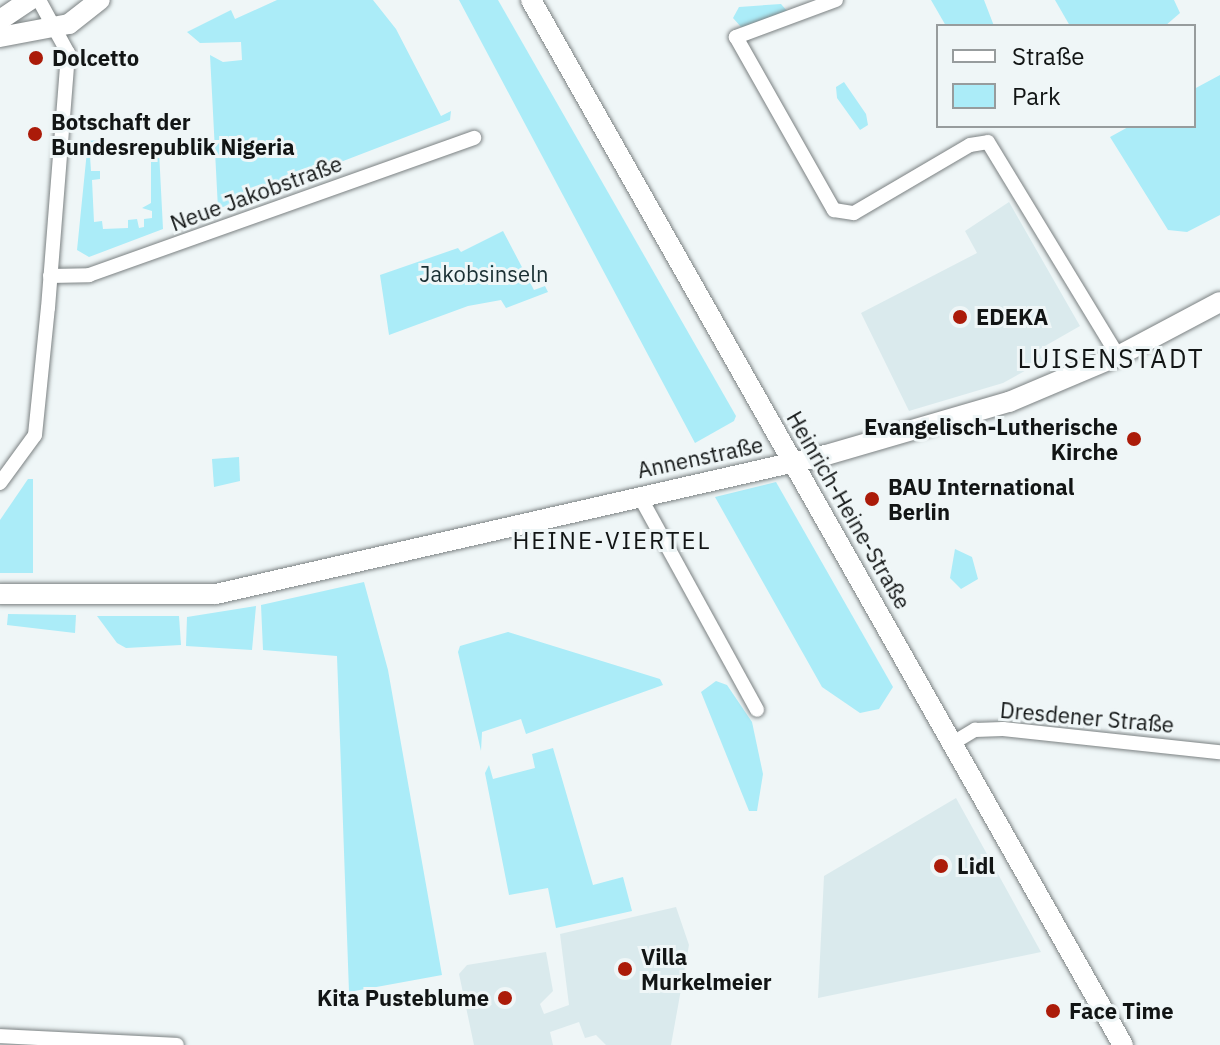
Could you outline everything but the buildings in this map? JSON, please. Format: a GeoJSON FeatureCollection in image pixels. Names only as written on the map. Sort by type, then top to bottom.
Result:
{"type":"FeatureCollection","features":[{"type":"Feature","properties":{"kind":"street"},"geometry":{"type":"LineString","coordinates":[[0,20],[30,0]]}},
{"type":"Feature","properties":{"kind":"street"},"geometry":{"type":"LineString","coordinates":[[0,483],[35,435],[50,276],[68,53],[59,27],[39,0]]}},
{"type":"Feature","properties":{"kind":"street"},"geometry":{"type":"LineString","coordinates":[[0,37],[59,27],[78,20],[100,0]]}},
{"type":"Feature","properties":{"kind":"street","name":"Heinrich-Heine-Straße"},"geometry":{"type":"LineString","coordinates":[[531,0],[1123,1045]]}},
{"type":"Feature","properties":{"kind":"street"},"geometry":{"type":"LineString","coordinates":[[836,0],[736,37],[831,206],[837,213],[854,213],[970,145],[988,142],[1118,356]]}},
{"type":"Feature","properties":{"kind":"street","name":"Neue Jakobstraße"},"geometry":{"type":"LineString","coordinates":[[50,276],[89,275],[474,138]]}},
{"type":"Feature","properties":{"kind":"street","name":"Annenstraße"},"geometry":{"type":"LineString","coordinates":[[0,594],[216,594],[794,462],[987,410],[1118,356],[1220,302]]}},
{"type":"Feature","properties":{"kind":"street"},"geometry":{"type":"LineString","coordinates":[[639,495],[757,710]]}},
{"type":"Feature","properties":{"kind":"street","name":"Dresdener Straße"},"geometry":{"type":"LineString","coordinates":[[953,743],[975,730],[1003,729],[1220,752]]}},
{"type":"Feature","properties":{"kind":"street"},"geometry":{"type":"LineString","coordinates":[[0,1036],[177,1045]]}},
{"type":"Feature","properties":{"kind":"shaded area"},"geometry":{"type":"Polygon","coordinates":[[[1009,202],[1080,326],[1038,350],[1043,361],[1003,383],[909,411],[861,313],[977,253],[965,231],[1009,202]]]}},
{"type":"Feature","properties":{"kind":"shaded area"},"geometry":{"type":"Polygon","coordinates":[[[956,798],[1041,952],[818,998],[824,876],[956,798]]]}},
{"type":"Feature","properties":{"kind":"shaded area","name":"Villa Murkelmeier"},"geometry":{"type":"Polygon","coordinates":[[[676,907],[689,945],[671,1045],[606,1045],[596,1035],[585,1038],[579,1022],[550,1032],[553,1045],[474,1045],[459,974],[467,965],[546,952],[553,991],[540,1004],[544,1014],[569,1005],[560,934],[676,907]]]}},
{"type":"Feature","properties":{"kind":"green space"},"geometry":{"type":"Polygon","coordinates":[[[277,0],[373,0],[396,29],[441,116],[451,111],[450,120],[218,209],[210,55],[223,62],[242,60],[241,42],[200,43],[187,32],[231,10],[235,19],[277,0]]]}},
{"type":"Feature","properties":{"kind":"green space"},"geometry":{"type":"Polygon","coordinates":[[[459,0],[498,0],[736,416],[734,421],[695,443],[459,0]]]}},
{"type":"Feature","properties":{"kind":"green space"},"geometry":{"type":"Polygon","coordinates":[[[931,0],[984,0],[993,24],[945,24],[931,0]]]}},
{"type":"Feature","properties":{"kind":"green space"},"geometry":{"type":"Polygon","coordinates":[[[1055,0],[1174,0],[1180,13],[1167,24],[1069,24],[1055,0]]]}},
{"type":"Feature","properties":{"kind":"green space"},"geometry":{"type":"Polygon","coordinates":[[[781,4],[787,11],[742,28],[733,18],[739,7],[781,4]]]}},
{"type":"Feature","properties":{"kind":"green space"},"geometry":{"type":"Polygon","coordinates":[[[1220,75],[1220,215],[1187,232],[1168,230],[1110,137],[1126,128],[1196,128],[1196,88],[1220,75]]]}},
{"type":"Feature","properties":{"kind":"green space"},"geometry":{"type":"Polygon","coordinates":[[[844,82],[866,114],[868,125],[860,130],[837,98],[836,87],[844,82]]]}},
{"type":"Feature","properties":{"kind":"green space"},"geometry":{"type":"Polygon","coordinates":[[[99,140],[99,155],[90,156],[91,171],[100,171],[100,179],[92,180],[94,222],[102,221],[103,229],[128,228],[128,220],[137,219],[139,228],[144,227],[144,219],[152,218],[152,211],[142,208],[151,203],[151,147],[159,151],[163,229],[89,257],[77,250],[88,141],[99,140]]]}},
{"type":"Feature","properties":{"kind":"green space","name":"Jakobsinseln"},"geometry":{"type":"Polygon","coordinates":[[[503,231],[534,290],[545,286],[548,292],[506,308],[501,300],[468,306],[389,335],[380,275],[458,248],[461,252],[503,231]]]}},
{"type":"Feature","properties":{"kind":"green space"},"geometry":{"type":"Polygon","coordinates":[[[239,457],[240,481],[214,487],[212,459],[239,457]]]}},
{"type":"Feature","properties":{"kind":"green space"},"geometry":{"type":"Polygon","coordinates":[[[28,479],[33,479],[33,573],[0,573],[0,520],[28,479]]]}},
{"type":"Feature","properties":{"kind":"green space"},"geometry":{"type":"Polygon","coordinates":[[[776,482],[893,687],[879,709],[860,713],[822,687],[715,497],[776,482]]]}},
{"type":"Feature","properties":{"kind":"green space"},"geometry":{"type":"Polygon","coordinates":[[[955,549],[972,557],[978,579],[961,589],[950,578],[955,549]]]}},
{"type":"Feature","properties":{"kind":"green space"},"geometry":{"type":"Polygon","coordinates":[[[364,582],[388,670],[442,975],[349,992],[337,656],[263,650],[261,605],[364,582]]]}},
{"type":"Feature","properties":{"kind":"green space"},"geometry":{"type":"Polygon","coordinates":[[[256,606],[252,650],[186,646],[187,617],[256,606]]]}},
{"type":"Feature","properties":{"kind":"green space"},"geometry":{"type":"Polygon","coordinates":[[[8,614],[76,615],[75,633],[7,625],[8,614]]]}},
{"type":"Feature","properties":{"kind":"green space"},"geometry":{"type":"Polygon","coordinates":[[[97,616],[179,616],[181,645],[126,648],[117,643],[97,616]]]}},
{"type":"Feature","properties":{"kind":"green space"},"geometry":{"type":"Polygon","coordinates":[[[508,632],[660,679],[663,685],[526,734],[521,719],[482,732],[481,751],[458,652],[460,646],[508,632]]]}},
{"type":"Feature","properties":{"kind":"green space"},"geometry":{"type":"Polygon","coordinates":[[[716,681],[727,685],[752,722],[763,774],[757,811],[749,811],[701,692],[716,681]]]}},
{"type":"Feature","properties":{"kind":"green space"},"geometry":{"type":"Polygon","coordinates":[[[553,748],[593,885],[623,877],[632,911],[556,928],[548,888],[509,895],[485,773],[489,765],[493,779],[535,768],[532,754],[553,748]]]}},
{"type":"Feature","properties":{"kind":"place","name":"Dolcetto"},"geometry":{"type":"Point","coordinates":[36,58]}},
{"type":"Feature","properties":{"kind":"place","name":"Botschaft der Bundesrepublik Nigeria"},"geometry":{"type":"Point","coordinates":[35,134]}},
{"type":"Feature","properties":{"kind":"place","name":"EDEKA"},"geometry":{"type":"Point","coordinates":[960,317]}},
{"type":"Feature","properties":{"kind":"place","name":"Evangelisch-Lutherische Kirche"},"geometry":{"type":"Point","coordinates":[1134,439]}},
{"type":"Feature","properties":{"kind":"place","name":"BAU International Berlin"},"geometry":{"type":"Point","coordinates":[872,499]}},
{"type":"Feature","properties":{"kind":"place","name":"Lidl"},"geometry":{"type":"Point","coordinates":[941,866]}},
{"type":"Feature","properties":{"kind":"place","name":"Villa Murkelmeier"},"geometry":{"type":"Point","coordinates":[625,969]}},
{"type":"Feature","properties":{"kind":"place","name":"Kita Pusteblume"},"geometry":{"type":"Point","coordinates":[505,998]}},
{"type":"Feature","properties":{"kind":"place","name":"Face Time"},"geometry":{"type":"Point","coordinates":[1053,1011]}},
{"type":"Feature","properties":{"kind":"district","name":"LUISENSTADT"},"geometry":{"type":"Point","coordinates":[1111,359]}},
{"type":"Feature","properties":{"kind":"district","name":"HEINE-VIERTEL"},"geometry":{"type":"Point","coordinates":[612,541]}}]}
